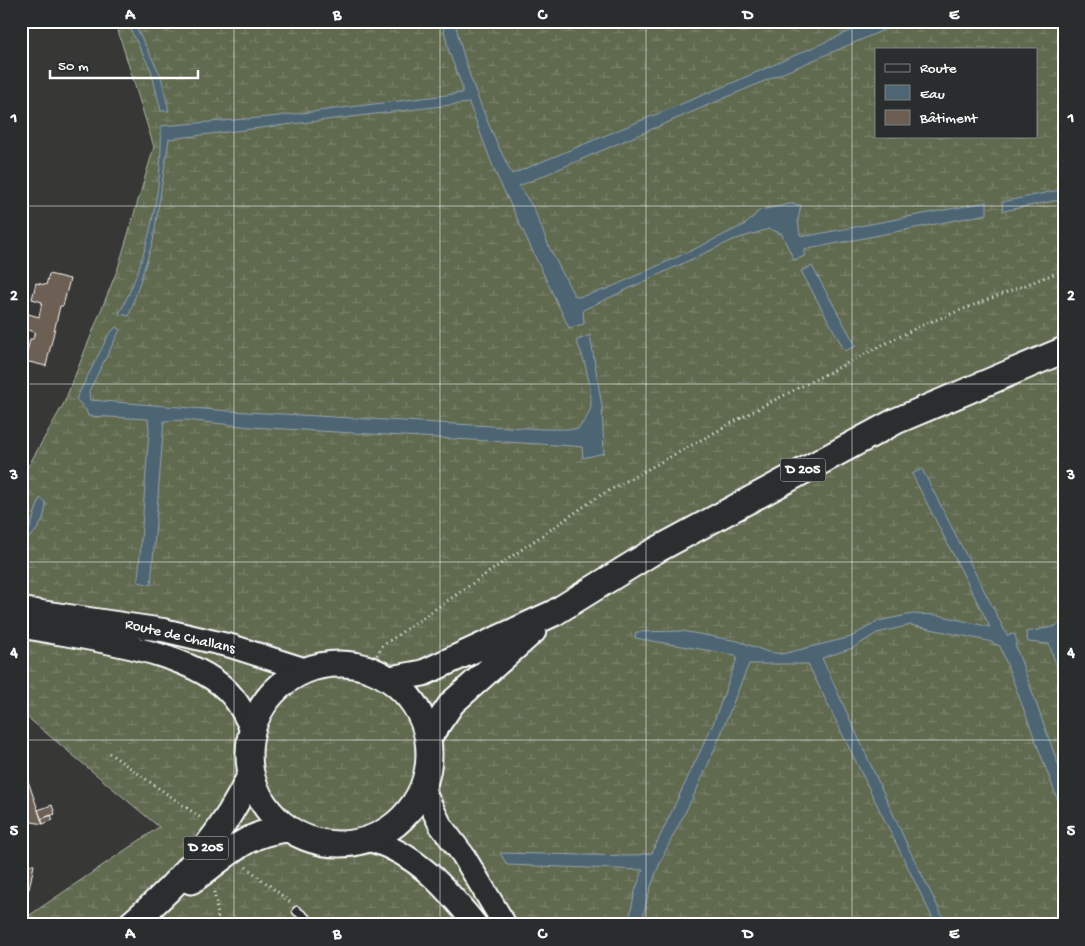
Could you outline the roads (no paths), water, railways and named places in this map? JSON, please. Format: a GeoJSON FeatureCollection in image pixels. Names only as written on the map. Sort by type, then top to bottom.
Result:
{"type":"FeatureCollection","features":[{"type":"Feature","properties":{"kind":"main road","name":"D 205"},"geometry":{"type":"LineString","coordinates":[[380,674],[423,673],[554,613],[651,553],[896,421],[1064,350]]}},
{"type":"Feature","properties":{"kind":"main road"},"geometry":{"type":"LineString","coordinates":[[21,609],[50,622]]}},
{"type":"Feature","properties":{"kind":"main road","name":"D 205"},"geometry":{"type":"LineString","coordinates":[[428,738],[452,703],[554,613]]}},
{"type":"Feature","properties":{"kind":"main road"},"geometry":{"type":"LineString","coordinates":[[21,626],[50,622]]}},
{"type":"Feature","properties":{"kind":"main road","name":"Route de Challans"},"geometry":{"type":"LineString","coordinates":[[50,622],[163,630],[231,646],[306,670]]}},
{"type":"Feature","properties":{"kind":"main road","name":"Route de Challans"},"geometry":{"type":"LineString","coordinates":[[50,622],[152,651],[214,680],[233,696],[252,730]]}},
{"type":"Feature","properties":{"kind":"main road"},"geometry":{"type":"LineString","coordinates":[[349,664],[380,674],[408,695],[421,715],[428,738],[429,764],[423,790],[410,811],[392,828],[370,840],[349,844],[328,844],[307,839],[288,829],[271,814],[258,795],[251,774],[248,752],[252,730],[259,711],[272,694],[287,680],[306,670],[327,665],[349,664]]}},
{"type":"Feature","properties":{"kind":"main road","name":"D 205"},"geometry":{"type":"LineString","coordinates":[[225,841],[251,774]]}},
{"type":"Feature","properties":{"kind":"main road"},"geometry":{"type":"LineString","coordinates":[[423,790],[441,826],[463,855],[505,925]]}},
{"type":"Feature","properties":{"kind":"main road","name":"D 205"},"geometry":{"type":"LineString","coordinates":[[138,918],[199,858],[225,841],[288,829]]}},
{"type":"Feature","properties":{"kind":"main road"},"geometry":{"type":"LineString","coordinates":[[370,840],[388,845],[416,862],[448,891],[476,925]]}},
{"type":"Feature","properties":{"kind":"lane"},"geometry":{"type":"LineString","coordinates":[[297,911],[314,925]]}},
{"type":"Feature","properties":{"kind":"water"},"geometry":{"type":"Polygon","coordinates":[[[126,21],[133,21],[161,76],[169,111],[161,111],[151,70],[126,21]]]}},
{"type":"Feature","properties":{"kind":"water"},"geometry":{"type":"Polygon","coordinates":[[[442,21],[455,21],[465,60],[479,99],[512,174],[732,83],[873,21],[905,21],[519,186],[534,209],[550,249],[574,295],[579,297],[607,289],[688,252],[746,224],[760,210],[790,204],[801,205],[798,220],[800,235],[807,236],[987,202],[987,214],[803,250],[805,256],[794,260],[781,233],[769,229],[733,240],[583,310],[584,324],[569,328],[495,172],[469,103],[442,106],[169,139],[153,241],[129,316],[119,314],[138,270],[152,223],[159,174],[161,126],[270,117],[462,93],[462,86],[449,52],[442,21]]]}},
{"type":"Feature","properties":{"kind":"water"},"geometry":{"type":"Polygon","coordinates":[[[1064,189],[1064,199],[1003,211],[1002,202],[1064,189]]]}},
{"type":"Feature","properties":{"kind":"water"},"geometry":{"type":"Polygon","coordinates":[[[812,266],[856,346],[845,351],[801,271],[812,266]]]}},
{"type":"Feature","properties":{"kind":"water"},"geometry":{"type":"Polygon","coordinates":[[[116,327],[120,330],[89,391],[90,400],[230,411],[543,429],[578,429],[588,415],[591,405],[589,381],[585,363],[576,341],[590,335],[602,406],[604,453],[583,458],[582,447],[573,446],[251,427],[185,420],[164,421],[151,585],[138,582],[149,430],[148,419],[88,416],[86,410],[76,399],[109,334],[116,327]]]}},
{"type":"Feature","properties":{"kind":"water"},"geometry":{"type":"Polygon","coordinates":[[[922,469],[1007,635],[1015,634],[1017,643],[1015,644],[1064,781],[1064,817],[1000,646],[988,641],[911,625],[877,633],[853,648],[822,658],[910,851],[947,925],[936,925],[808,664],[749,664],[696,791],[656,872],[645,907],[642,925],[628,925],[635,891],[643,870],[507,865],[500,853],[629,856],[652,853],[713,724],[737,658],[735,655],[635,638],[636,632],[682,631],[738,641],[768,652],[782,654],[851,637],[878,621],[912,614],[938,615],[990,627],[912,474],[922,469]]]}},
{"type":"Feature","properties":{"kind":"water"},"geometry":{"type":"Polygon","coordinates":[[[40,498],[46,503],[43,519],[38,529],[26,540],[40,498]]]}},
{"type":"Feature","properties":{"kind":"water"},"geometry":{"type":"Polygon","coordinates":[[[1064,621],[1064,640],[1062,641],[1064,688],[1049,644],[1028,642],[1026,632],[1053,627],[1064,621]]]}}]}
